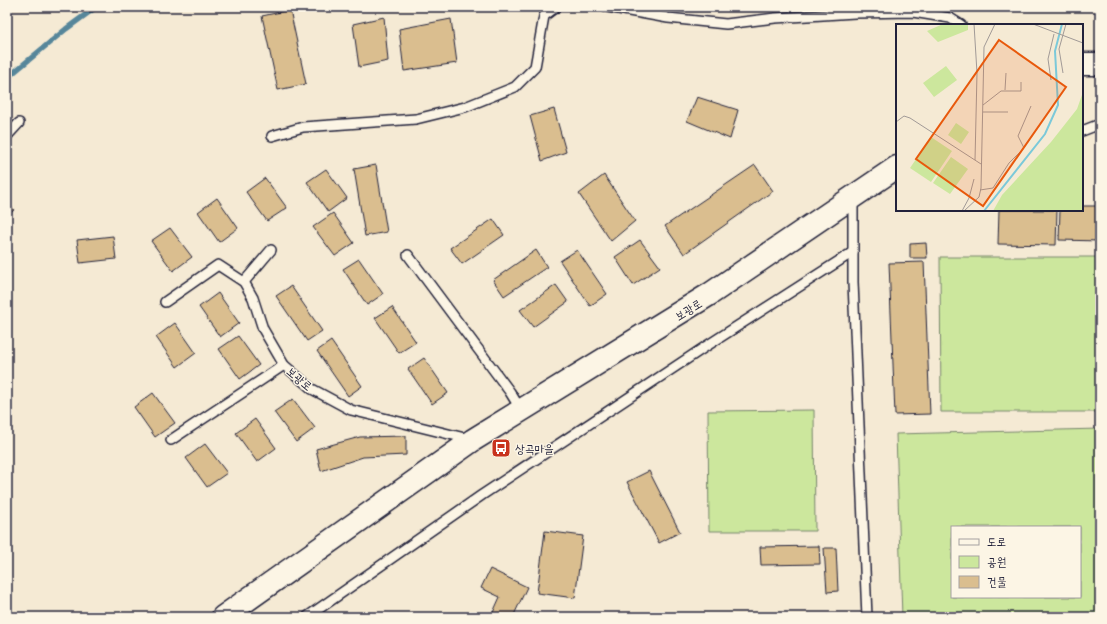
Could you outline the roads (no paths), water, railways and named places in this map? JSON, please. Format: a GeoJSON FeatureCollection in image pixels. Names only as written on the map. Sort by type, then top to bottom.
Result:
{"type":"FeatureCollection","features":[{"type":"Feature","properties":{"kind":"main road"},"geometry":{"type":"LineString","coordinates":[[1083,64],[1100,64]]}},
{"type":"Feature","properties":{"kind":"main road","name":"보광로"},"geometry":{"type":"LineString","coordinates":[[223,617],[472,440],[710,294],[896,168]]}},
{"type":"Feature","properties":{"kind":"lane"},"geometry":{"type":"LineString","coordinates":[[272,136],[303,126],[416,119],[465,107],[515,87],[534,67],[544,16],[556,7]]}},
{"type":"Feature","properties":{"kind":"lane"},"geometry":{"type":"LineString","coordinates":[[607,7],[668,18],[726,24],[775,18],[855,13],[913,12],[950,18],[959,24]]}},
{"type":"Feature","properties":{"kind":"lane"},"geometry":{"type":"LineString","coordinates":[[7,136],[19,123]]}},
{"type":"Feature","properties":{"kind":"lane"},"geometry":{"type":"LineString","coordinates":[[1083,131],[1100,124]]}},
{"type":"Feature","properties":{"kind":"lane"},"geometry":{"type":"LineString","coordinates":[[853,197],[853,252],[867,617]]}},
{"type":"Feature","properties":{"kind":"lane"},"geometry":{"type":"LineString","coordinates":[[244,282],[271,250]]}},
{"type":"Feature","properties":{"kind":"lane"},"geometry":{"type":"LineString","coordinates":[[307,617],[482,495],[705,347],[853,252]]}},
{"type":"Feature","properties":{"kind":"lane"},"geometry":{"type":"LineString","coordinates":[[408,255],[510,392],[521,410]]}},
{"type":"Feature","properties":{"kind":"lane","name":"보광로"},"geometry":{"type":"LineString","coordinates":[[165,302],[218,265],[244,282],[253,298],[263,329],[284,365],[312,389],[350,410],[472,440]]}},
{"type":"Feature","properties":{"kind":"lane"},"geometry":{"type":"LineString","coordinates":[[171,440],[284,365]]}},
{"type":"Feature","properties":{"kind":"waterway"},"geometry":{"type":"LineString","coordinates":[[7,78],[66,29],[96,7]]}},
{"type":"Feature","properties":{"kind":"place","name":"상곡마을"},"geometry":{"type":"Point","coordinates":[501,448]}}]}
